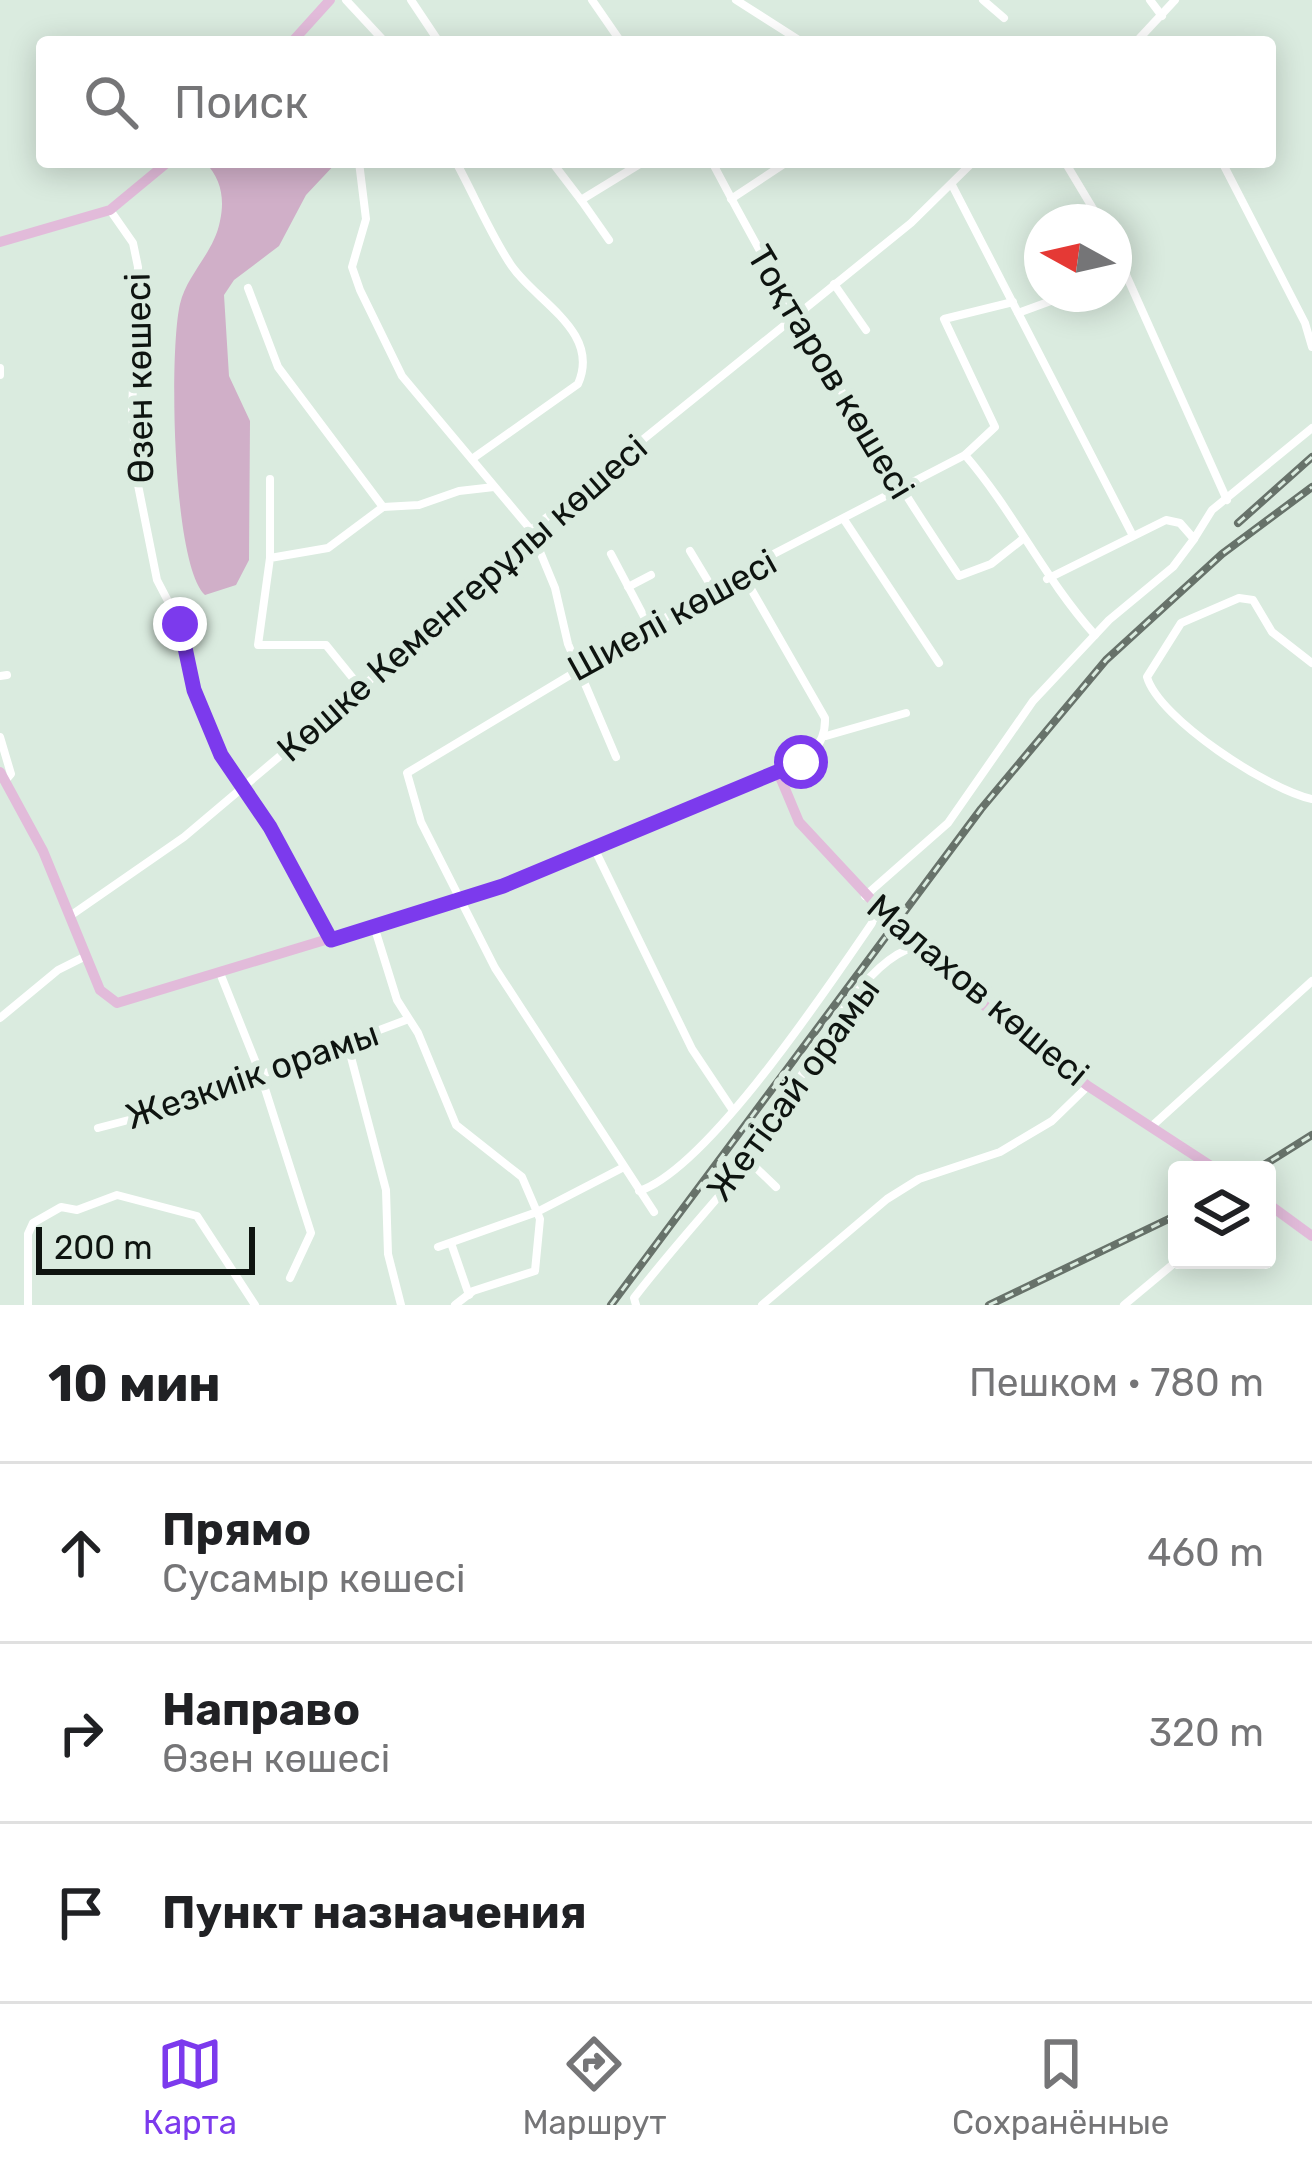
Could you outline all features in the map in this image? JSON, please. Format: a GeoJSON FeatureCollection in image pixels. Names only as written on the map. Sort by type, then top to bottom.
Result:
{"type":"FeatureCollection","features":[{"type":"Feature","properties":{"kind":"main road"},"geometry":{"type":"LineString","coordinates":[[297,36],[330,0]]}},
{"type":"Feature","properties":{"kind":"main road"},"geometry":{"type":"LineString","coordinates":[[0,242],[110,210],[161,168]]}},
{"type":"Feature","properties":{"kind":"main road"},"geometry":{"type":"LineString","coordinates":[[3,776],[110,1002],[220,974],[460,900],[595,850],[778,772]]}},
{"type":"Feature","properties":{"kind":"main road","name":"Малахов көшесі"},"geometry":{"type":"LineString","coordinates":[[778,772],[799,822],[865,896],[985,1006],[1088,1086],[1203,1161]]}},
{"type":"Feature","properties":{"kind":"main road"},"geometry":{"type":"LineString","coordinates":[[1276,1211],[1312,1236]]}},
{"type":"Feature","properties":{"kind":"street"},"geometry":{"type":"LineString","coordinates":[[346,0],[379,36]]}},
{"type":"Feature","properties":{"kind":"street"},"geometry":{"type":"LineString","coordinates":[[411,0],[435,36]]}},
{"type":"Feature","properties":{"kind":"street"},"geometry":{"type":"LineString","coordinates":[[592,0],[616,36]]}},
{"type":"Feature","properties":{"kind":"street"},"geometry":{"type":"LineString","coordinates":[[736,0],[793,36]]}},
{"type":"Feature","properties":{"kind":"street"},"geometry":{"type":"LineString","coordinates":[[983,0],[1004,18]]}},
{"type":"Feature","properties":{"kind":"street"},"geometry":{"type":"LineString","coordinates":[[1150,0],[1162,16]]}},
{"type":"Feature","properties":{"kind":"street"},"geometry":{"type":"LineString","coordinates":[[1142,36],[1175,0]]}},
{"type":"Feature","properties":{"kind":"street"},"geometry":{"type":"LineString","coordinates":[[1148,30],[1151,36]]}},
{"type":"Feature","properties":{"kind":"street"},"geometry":{"type":"LineString","coordinates":[[359,168],[367,219],[352,267],[360,290],[402,376],[531,530],[555,588],[578,667],[616,757]]}},
{"type":"Feature","properties":{"kind":"street"},"geometry":{"type":"LineString","coordinates":[[459,168],[506,259],[574,333],[584,367],[578,384],[472,459]]}},
{"type":"Feature","properties":{"kind":"street"},"geometry":{"type":"LineString","coordinates":[[557,168],[609,240]]}},
{"type":"Feature","properties":{"kind":"street"},"geometry":{"type":"LineString","coordinates":[[581,200],[633,168]]}},
{"type":"Feature","properties":{"kind":"street","name":"Тоқтаров көшесі"},"geometry":{"type":"LineString","coordinates":[[715,168],[794,319],[899,491],[959,576],[991,564],[1024,538]]}},
{"type":"Feature","properties":{"kind":"street"},"geometry":{"type":"LineString","coordinates":[[731,199],[778,168]]}},
{"type":"Feature","properties":{"kind":"street","name":"Көшке Кеменгерұлы көшесі"},"geometry":{"type":"LineString","coordinates":[[70,916],[159,856],[241,788],[360,687],[531,530],[794,319],[967,168]]}},
{"type":"Feature","properties":{"kind":"street"},"geometry":{"type":"LineString","coordinates":[[1069,168],[1090,204]]}},
{"type":"Feature","properties":{"kind":"street"},"geometry":{"type":"LineString","coordinates":[[1225,168],[1305,323],[1312,347]]}},
{"type":"Feature","properties":{"kind":"street"},"geometry":{"type":"LineString","coordinates":[[952,184],[1132,535]]}},
{"type":"Feature","properties":{"kind":"street","name":"Өзен көшесі"},"geometry":{"type":"LineString","coordinates":[[110,210],[133,243],[138,267],[131,361],[134,446],[157,580],[180,624],[202,714],[331,940]]}},
{"type":"Feature","properties":{"kind":"street"},"geometry":{"type":"LineString","coordinates":[[834,284],[866,330]]}},
{"type":"Feature","properties":{"kind":"street"},"geometry":{"type":"LineString","coordinates":[[1132,286],[1227,500]]}},
{"type":"Feature","properties":{"kind":"street"},"geometry":{"type":"LineString","coordinates":[[248,287],[278,367],[383,507]]}},
{"type":"Feature","properties":{"kind":"street","name":"Шиелі көшесі"},"geometry":{"type":"LineString","coordinates":[[460,900],[411,798],[406,773],[578,667],[965,454],[991,434],[992,419],[944,319],[1012,302]]}},
{"type":"Feature","properties":{"kind":"street"},"geometry":{"type":"LineString","coordinates":[[1018,313],[1024,311]]}},
{"type":"Feature","properties":{"kind":"street"},"geometry":{"type":"LineString","coordinates":[[865,896],[948,823],[1020,716],[1095,634],[1173,566],[1213,510],[1312,428]]}},
{"type":"Feature","properties":{"kind":"street"},"geometry":{"type":"LineString","coordinates":[[965,454],[1004,500],[1047,580],[1095,634]]}},
{"type":"Feature","properties":{"kind":"street"},"geometry":{"type":"LineString","coordinates":[[270,479],[270,558],[258,645],[326,645],[360,687]]}},
{"type":"Feature","properties":{"kind":"street"},"geometry":{"type":"LineString","coordinates":[[270,558],[328,548],[383,507],[399,509],[459,491],[495,487]]}},
{"type":"Feature","properties":{"kind":"street"},"geometry":{"type":"LineString","coordinates":[[1047,580],[1132,535],[1173,520],[1193,539]]}},
{"type":"Feature","properties":{"kind":"street"},"geometry":{"type":"LineString","coordinates":[[844,521],[940,663]]}},
{"type":"Feature","properties":{"kind":"street"},"geometry":{"type":"LineString","coordinates":[[690,551],[714,591]]}},
{"type":"Feature","properties":{"kind":"street"},"geometry":{"type":"LineString","coordinates":[[610,554],[650,628]]}},
{"type":"Feature","properties":{"kind":"street"},"geometry":{"type":"LineString","coordinates":[[628,587],[651,575]]}},
{"type":"Feature","properties":{"kind":"street"},"geometry":{"type":"LineString","coordinates":[[743,575],[820,705],[826,736]]}},
{"type":"Feature","properties":{"kind":"street"},"geometry":{"type":"LineString","coordinates":[[1312,663],[1279,640],[1253,600],[1239,598],[1181,623],[1158,655],[1148,683],[1214,749],[1312,799]]}},
{"type":"Feature","properties":{"kind":"street"},"geometry":{"type":"LineString","coordinates":[[778,772],[817,750],[826,736],[906,713]]}},
{"type":"Feature","properties":{"kind":"street"},"geometry":{"type":"LineString","coordinates":[[0,737],[11,774],[3,776]]}},
{"type":"Feature","properties":{"kind":"street"},"geometry":{"type":"LineString","coordinates":[[595,850],[692,1049],[733,1109]]}},
{"type":"Feature","properties":{"kind":"street"},"geometry":{"type":"LineString","coordinates":[[460,900],[495,968],[654,1212]]}},
{"type":"Feature","properties":{"kind":"street"},"geometry":{"type":"LineString","coordinates":[[639,1191],[668,1174],[759,1082],[881,910]]}},
{"type":"Feature","properties":{"kind":"street"},"geometry":{"type":"LineString","coordinates":[[374,926],[406,1020],[418,1033],[456,1125],[512,1166],[537,1212],[540,1261],[535,1271],[455,1305]]}},
{"type":"Feature","properties":{"kind":"street","name":"Жетісай орамы"},"geometry":{"type":"LineString","coordinates":[[636,1305],[634,1298],[670,1251],[749,1161],[793,1083],[871,977],[897,952],[922,946]]}},
{"type":"Feature","properties":{"kind":"street"},"geometry":{"type":"LineString","coordinates":[[0,1018],[58,970],[86,956]]}},
{"type":"Feature","properties":{"kind":"street"},"geometry":{"type":"LineString","coordinates":[[220,974],[260,1073],[311,1233],[310,1244],[292,1264],[290,1278]]}},
{"type":"Feature","properties":{"kind":"street"},"geometry":{"type":"LineString","coordinates":[[1152,1126],[1312,981]]}},
{"type":"Feature","properties":{"kind":"street","name":"Жезкиік орамы"},"geometry":{"type":"LineString","coordinates":[[98,1128],[166,1110],[406,1020]]}},
{"type":"Feature","properties":{"kind":"street"},"geometry":{"type":"LineString","coordinates":[[347,1042],[386,1190],[388,1254],[401,1305]]}},
{"type":"Feature","properties":{"kind":"street"},"geometry":{"type":"LineString","coordinates":[[762,1305],[887,1199],[919,1179],[1000,1152],[1061,1113],[1088,1086]]}},
{"type":"Feature","properties":{"kind":"street"},"geometry":{"type":"LineString","coordinates":[[749,1161],[776,1187]]}},
{"type":"Feature","properties":{"kind":"street"},"geometry":{"type":"LineString","coordinates":[[438,1247],[537,1212],[624,1167]]}},
{"type":"Feature","properties":{"kind":"street"},"geometry":{"type":"LineString","coordinates":[[28,1305],[26,1243],[33,1223],[61,1207],[77,1210],[117,1195],[197,1216],[255,1305]]}},
{"type":"Feature","properties":{"kind":"street"},"geometry":{"type":"LineString","coordinates":[[451,1243],[470,1295]]}},
{"type":"Feature","properties":{"kind":"street"},"geometry":{"type":"LineString","coordinates":[[1124,1305],[1168,1268]]}},
{"type":"Feature","properties":{"kind":"shaded area"},"geometry":{"type":"Polygon","coordinates":[[[210,168],[331,168],[306,195],[279,246],[234,280],[224,295],[229,376],[250,421],[249,560],[236,585],[205,595],[194,576],[180,502],[175,365],[180,304],[217,233],[222,197],[210,168]]]}},
{"type":"Feature","properties":{"kind":"railway"},"geometry":{"type":"LineString","coordinates":[[1238,523],[1312,457]]}},
{"type":"Feature","properties":{"kind":"railway"},"geometry":{"type":"LineString","coordinates":[[611,1305],[981,809],[1106,660],[1222,554],[1312,487]]}},
{"type":"Feature","properties":{"kind":"railway"},"geometry":{"type":"LineString","coordinates":[[1270,1161],[1312,1135]]}},
{"type":"Feature","properties":{"kind":"railway"},"geometry":{"type":"LineString","coordinates":[[989,1305],[1168,1219]]}},
{"type":"Feature","properties":{"kind":"route"},"geometry":{"type":"LineString","coordinates":[[180,624],[194,690],[221,755],[270,827],[331,940],[503,886],[801,762]]}}]}
